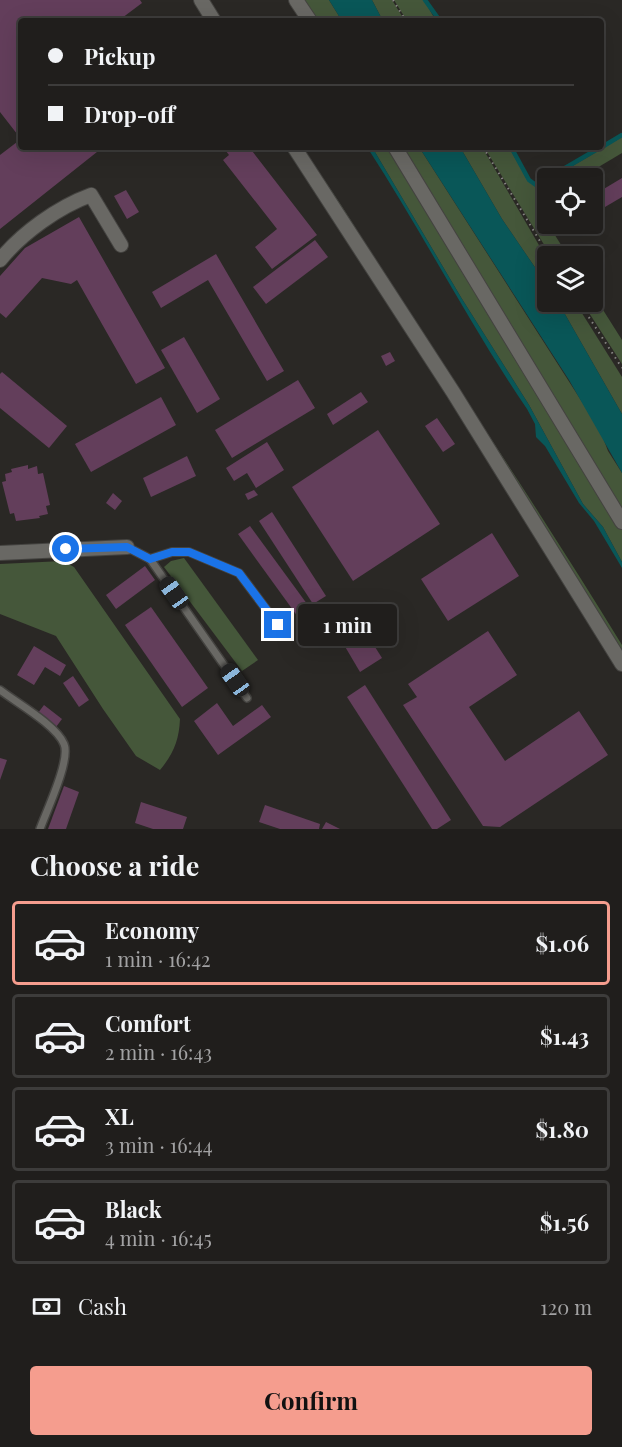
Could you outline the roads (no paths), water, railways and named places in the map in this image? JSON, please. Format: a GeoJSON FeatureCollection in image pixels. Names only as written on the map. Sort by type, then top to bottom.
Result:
{"type":"FeatureCollection","features":[{"type":"Feature","properties":{"kind":"street"},"geometry":{"type":"LineString","coordinates":[[201,0],[212,18]]}},
{"type":"Feature","properties":{"kind":"street"},"geometry":{"type":"LineString","coordinates":[[296,0],[308,18]]}},
{"type":"Feature","properties":{"kind":"street"},"geometry":{"type":"LineString","coordinates":[[296,150],[453,392],[622,664]]}},
{"type":"Feature","properties":{"kind":"street"},"geometry":{"type":"LineString","coordinates":[[396,150],[622,522]]}},
{"type":"Feature","properties":{"kind":"street"},"geometry":{"type":"LineString","coordinates":[[0,260],[14,243],[76,200],[91,195],[121,245]]}},
{"type":"Feature","properties":{"kind":"street"},"geometry":{"type":"LineString","coordinates":[[0,554],[127,547]]}},
{"type":"Feature","properties":{"kind":"lane"},"geometry":{"type":"LineString","coordinates":[[127,547],[150,559],[247,698]]}},
{"type":"Feature","properties":{"kind":"lane"},"geometry":{"type":"LineString","coordinates":[[150,559],[172,552],[189,552],[239,573],[278,625]]}},
{"type":"Feature","properties":{"kind":"lane"},"geometry":{"type":"LineString","coordinates":[[0,690],[54,730],[64,744],[66,752],[59,778],[40,829]]}},
{"type":"Feature","properties":{"kind":"water"},"geometry":{"type":"Polygon","coordinates":[[[329,0],[372,0],[381,18],[340,18],[329,0]]]}},
{"type":"Feature","properties":{"kind":"water"},"geometry":{"type":"Polygon","coordinates":[[[369,150],[374,150],[462,299],[529,405],[583,504],[603,527],[622,562],[622,568],[545,446],[536,437],[535,424],[527,409],[485,344],[369,150]]]}},
{"type":"Feature","properties":{"kind":"water"},"geometry":{"type":"Polygon","coordinates":[[[421,150],[462,150],[502,219],[537,270],[537,312],[564,312],[622,414],[622,473],[569,380],[421,150]]]}},
{"type":"Feature","properties":{"kind":"waterway"},"geometry":{"type":"LineString","coordinates":[[425,0],[438,18]]}},
{"type":"Feature","properties":{"kind":"waterway"},"geometry":{"type":"LineString","coordinates":[[604,146],[622,135]]}},
{"type":"Feature","properties":{"kind":"waterway"},"geometry":{"type":"LineString","coordinates":[[513,150],[529,180],[536,185],[596,150]]}}]}
